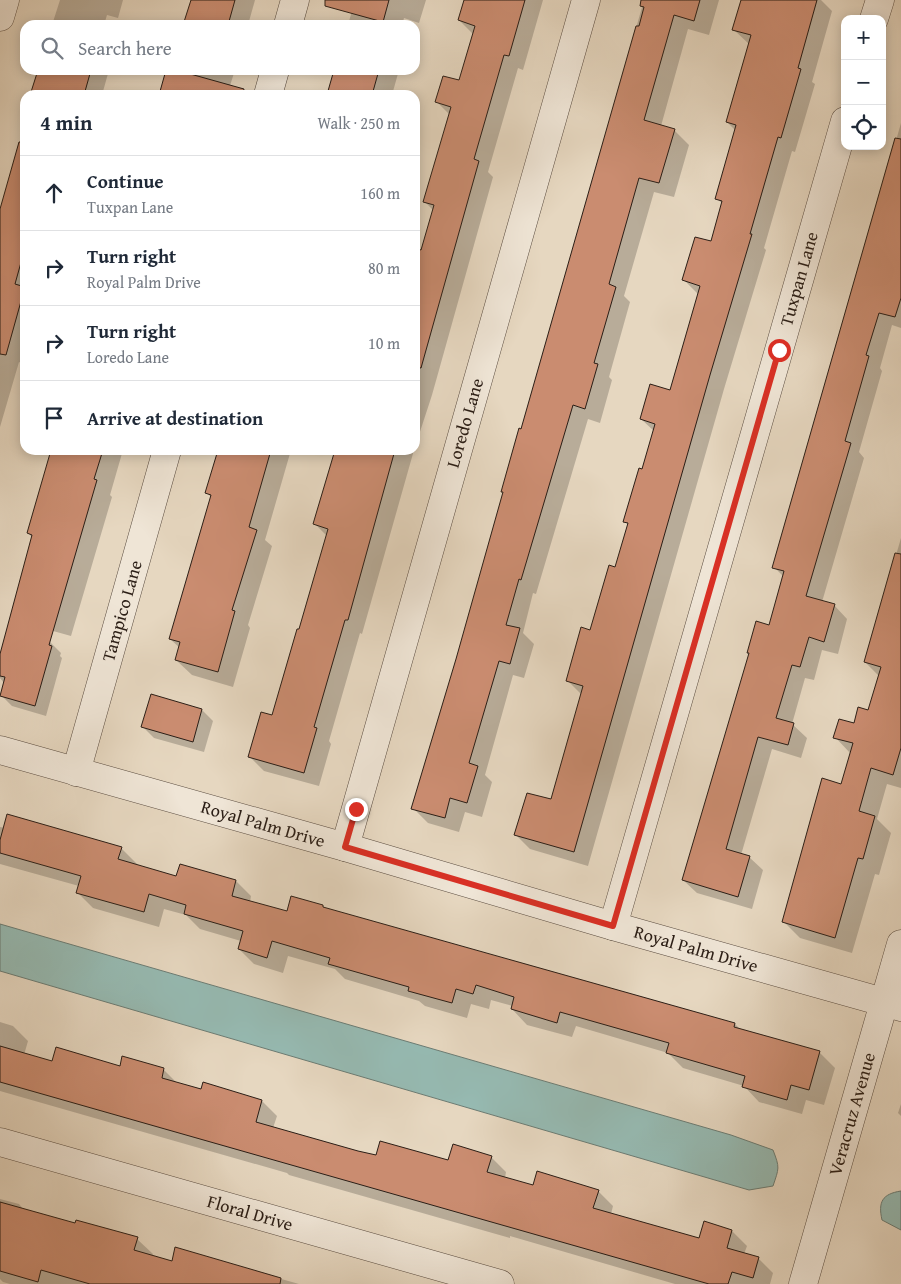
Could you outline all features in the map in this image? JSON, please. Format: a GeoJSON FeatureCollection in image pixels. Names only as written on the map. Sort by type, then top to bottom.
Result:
{"type":"FeatureCollection","features":[{"type":"Feature","properties":{"kind":"street"},"geometry":{"type":"LineString","coordinates":[[0,17],[5,0]]}},
{"type":"Feature","properties":{"kind":"street"},"geometry":{"type":"LineString","coordinates":[[289,20],[295,0]]}},
{"type":"Feature","properties":{"kind":"street","name":"Loredo Lane"},"geometry":{"type":"LineString","coordinates":[[345,847],[586,0]]}},
{"type":"Feature","properties":{"kind":"street"},"geometry":{"type":"LineString","coordinates":[[875,15],[880,0]]}},
{"type":"Feature","properties":{"kind":"street"},"geometry":{"type":"LineString","coordinates":[[269,90],[274,75]]}},
{"type":"Feature","properties":{"kind":"street","name":"Tuxpan Lane"},"geometry":{"type":"LineString","coordinates":[[613,926],[841,135]]}},
{"type":"Feature","properties":{"kind":"street","name":"Tampico Lane"},"geometry":{"type":"LineString","coordinates":[[76,772],[166,455]]}},
{"type":"Feature","properties":{"kind":"street","name":"Royal Palm Drive"},"geometry":{"type":"LineString","coordinates":[[0,750],[893,1005]]}},
{"type":"Feature","properties":{"kind":"street","name":"Veracruz Avenue"},"geometry":{"type":"LineString","coordinates":[[803,1284],[893,1005],[901,944]]}},
{"type":"Feature","properties":{"kind":"street","name":"Floral Drive"},"geometry":{"type":"LineString","coordinates":[[0,1142],[500,1284]]}},
{"type":"Feature","properties":{"kind":"water"},"geometry":{"type":"Polygon","coordinates":[[[0,924],[731,1135],[773,1150],[778,1165],[773,1186],[749,1190],[0,971],[0,924]]]}},
{"type":"Feature","properties":{"kind":"water"},"geometry":{"type":"Polygon","coordinates":[[[901,1191],[901,1230],[882,1220],[881,1204],[889,1194],[901,1191]]]}},
{"type":"Feature","properties":{"kind":"building"},"geometry":{"type":"Polygon","coordinates":[[[191,0],[235,0],[229,20],[185,20],[191,0]]]}},
{"type":"Feature","properties":{"kind":"building"},"geometry":{"type":"Polygon","coordinates":[[[325,0],[389,0],[384,20],[376,20],[325,6],[325,0]]]}},
{"type":"Feature","properties":{"kind":"building"},"geometry":{"type":"Polygon","coordinates":[[[464,0],[525,0],[509,56],[504,55],[474,159],[479,161],[421,368],[420,250],[434,205],[423,202],[451,107],[435,102],[443,76],[459,80],[475,26],[458,20],[464,0]]]}},
{"type":"Feature","properties":{"kind":"building"},"geometry":{"type":"Polygon","coordinates":[[[641,0],[700,0],[694,21],[674,15],[644,120],[675,129],[659,183],[639,178],[609,284],[616,287],[594,363],[598,364],[585,409],[573,405],[506,625],[520,628],[510,664],[499,661],[469,763],[478,766],[467,803],[450,798],[445,818],[411,809],[456,659],[519,428],[521,429],[636,26],[639,26],[644,7],[640,6],[641,0]]]}},
{"type":"Feature","properties":{"kind":"building"},"geometry":{"type":"Polygon","coordinates":[[[741,0],[817,0],[798,68],[801,69],[781,138],[778,137],[750,234],[752,234],[574,852],[514,835],[527,793],[551,799],[583,686],[566,681],[581,627],[590,630],[609,565],[615,567],[628,523],[623,522],[639,468],[642,469],[655,424],[640,419],[650,384],[670,390],[700,286],[682,280],[695,237],[711,241],[722,201],[715,199],[736,125],[726,122],[751,35],[732,30],[741,0]]]}},
{"type":"Feature","properties":{"kind":"building"},"geometry":{"type":"Polygon","coordinates":[[[36,75],[90,75],[85,90],[32,90],[36,75]]]}},
{"type":"Feature","properties":{"kind":"building"},"geometry":{"type":"Polygon","coordinates":[[[165,75],[194,75],[244,89],[244,90],[160,90],[165,75]]]}},
{"type":"Feature","properties":{"kind":"building"},"geometry":{"type":"Polygon","coordinates":[[[333,75],[378,75],[373,90],[328,90],[333,75]]]}},
{"type":"Feature","properties":{"kind":"building"},"geometry":{"type":"Polygon","coordinates":[[[895,138],[901,139],[901,298],[895,317],[879,313],[866,355],[869,356],[845,441],[851,443],[806,596],[835,604],[824,642],[809,637],[800,667],[792,665],[776,718],[794,723],[788,745],[758,737],[726,849],[750,856],[738,897],[682,880],[749,653],[747,653],[756,621],[769,625],[784,571],[772,568],[895,138]]]}},
{"type":"Feature","properties":{"kind":"building"},"geometry":{"type":"Polygon","coordinates":[[[20,142],[20,266],[15,284],[20,286],[20,305],[6,355],[0,354],[0,209],[20,142]]]}},
{"type":"Feature","properties":{"kind":"building"},"geometry":{"type":"Polygon","coordinates":[[[50,455],[101,455],[94,479],[97,480],[49,645],[52,646],[35,706],[0,696],[5,677],[0,676],[0,654],[32,535],[27,533],[50,455]]]}},
{"type":"Feature","properties":{"kind":"building"},"geometry":{"type":"Polygon","coordinates":[[[216,455],[270,455],[249,527],[257,530],[232,610],[235,611],[218,672],[175,660],[180,642],[169,639],[211,495],[205,493],[216,455]]]}},
{"type":"Feature","properties":{"kind":"building"},"geometry":{"type":"Polygon","coordinates":[[[334,455],[394,455],[348,620],[345,620],[314,727],[317,728],[304,773],[248,757],[261,712],[272,715],[328,529],[313,524],[334,455]]]}},
{"type":"Feature","properties":{"kind":"building"},"geometry":{"type":"Polygon","coordinates":[[[895,553],[901,554],[901,748],[893,775],[871,768],[859,811],[875,816],[863,859],[858,858],[835,938],[782,922],[822,778],[841,784],[853,743],[833,738],[839,719],[854,723],[858,707],[868,710],[881,667],[864,662],[895,553]]]}},
{"type":"Feature","properties":{"kind":"building"},"geometry":{"type":"Polygon","coordinates":[[[151,694],[202,709],[193,742],[141,727],[151,694]]]}},
{"type":"Feature","properties":{"kind":"building"},"geometry":{"type":"Polygon","coordinates":[[[7,814],[122,847],[118,859],[176,876],[180,864],[236,880],[232,896],[287,911],[291,896],[323,905],[323,907],[735,1023],[734,1027],[820,1051],[809,1090],[791,1085],[787,1100],[742,1087],[745,1076],[666,1053],[669,1043],[560,1012],[557,1023],[511,1009],[514,997],[476,985],[473,994],[456,989],[452,1003],[408,991],[409,987],[328,964],[330,958],[272,941],[267,958],[238,949],[243,931],[184,914],[186,905],[149,894],[144,912],[76,893],[81,876],[0,853],[0,840],[7,814]]]}},
{"type":"Feature","properties":{"kind":"building"},"geometry":{"type":"Polygon","coordinates":[[[0,1046],[52,1061],[56,1047],[120,1066],[122,1056],[164,1068],[162,1078],[201,1089],[203,1082],[262,1100],[256,1122],[358,1151],[376,1155],[380,1141],[448,1160],[453,1144],[492,1156],[487,1172],[533,1185],[537,1171],[599,1190],[593,1208],[699,1238],[704,1221],[732,1230],[727,1248],[759,1257],[753,1278],[732,1272],[728,1284],[709,1284],[0,1082],[0,1046]]]}},
{"type":"Feature","properties":{"kind":"building"},"geometry":{"type":"Polygon","coordinates":[[[0,1202],[75,1223],[76,1220],[138,1237],[134,1250],[172,1261],[175,1247],[281,1278],[280,1284],[90,1284],[41,1270],[38,1282],[0,1271],[0,1202]]]}},
{"type":"Feature","properties":{"kind":"route"},"geometry":{"type":"LineString","coordinates":[[356,809],[345,847],[613,926],[779,350]]}}]}
